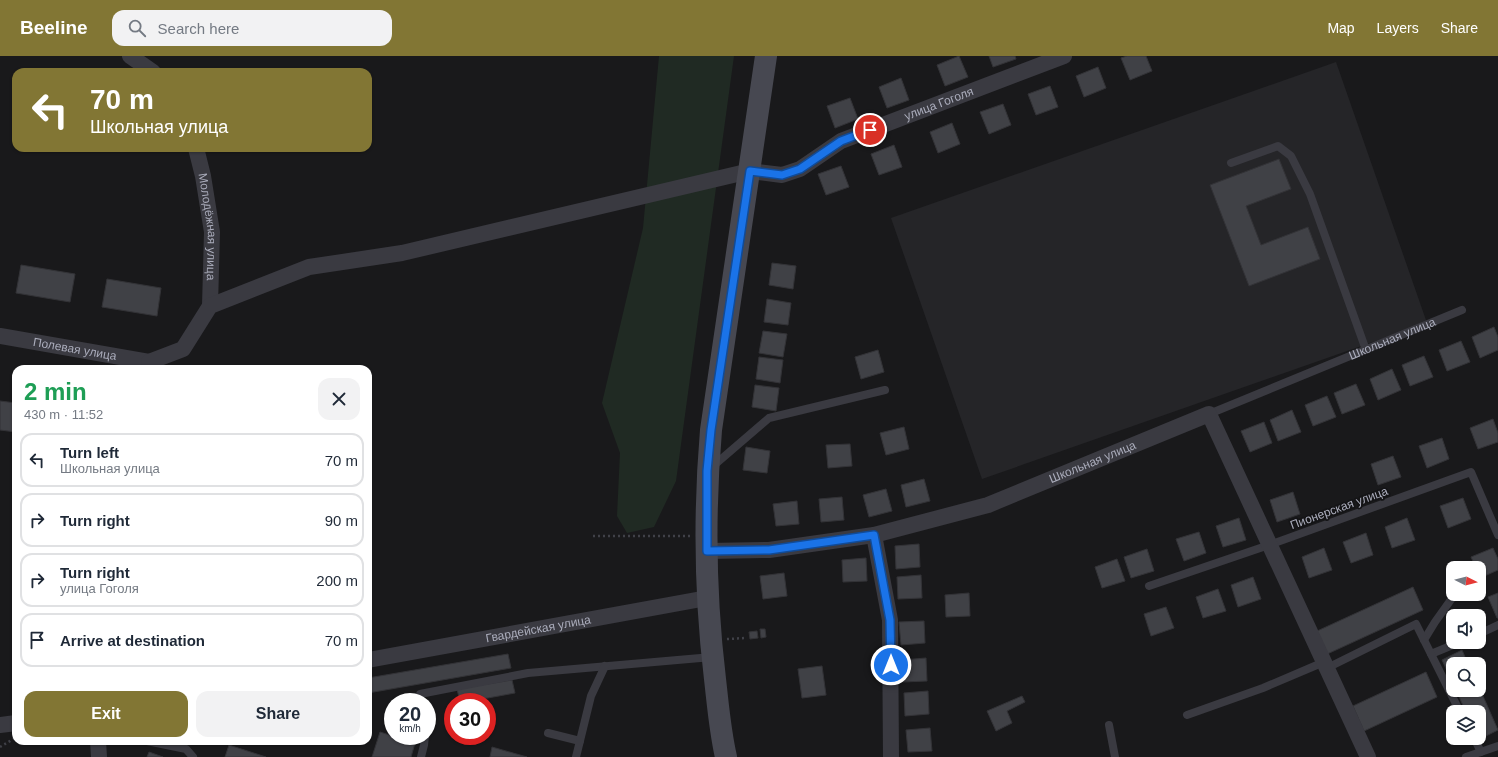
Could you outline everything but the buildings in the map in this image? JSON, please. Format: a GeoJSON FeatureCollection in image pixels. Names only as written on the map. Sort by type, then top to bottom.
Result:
{"type":"FeatureCollection","features":[{"type":"Feature","properties":{"kind":"main road"},"geometry":{"type":"LineString","coordinates":[[726,757],[722,739],[712,657],[708,598],[707,471],[711,430],[766,56]]}},
{"type":"Feature","properties":{"kind":"street"},"geometry":{"type":"LineString","coordinates":[[130,56],[147,68]]}},
{"type":"Feature","properties":{"kind":"street","name":"улица Гоголя"},"geometry":{"type":"LineString","coordinates":[[750,171],[782,175],[800,169],[841,141],[1064,56]]}},
{"type":"Feature","properties":{"kind":"street","name":"Молодёжная улица"},"geometry":{"type":"LineString","coordinates":[[197,152],[203,176],[212,232],[210,306]]}},
{"type":"Feature","properties":{"kind":"street"},"geometry":{"type":"LineString","coordinates":[[154,365],[183,349],[210,306],[309,267],[402,253],[750,171]]}},
{"type":"Feature","properties":{"kind":"street","name":"Полевая улица"},"geometry":{"type":"LineString","coordinates":[[0,336],[147,365]]}},
{"type":"Feature","properties":{"kind":"street"},"geometry":{"type":"LineString","coordinates":[[1209,414],[1368,757]]}},
{"type":"Feature","properties":{"kind":"street","name":"Школьная улица"},"geometry":{"type":"LineString","coordinates":[[707,544],[769,550],[874,535],[988,505],[1209,414]]}},
{"type":"Feature","properties":{"kind":"street"},"geometry":{"type":"LineString","coordinates":[[874,535],[890,620],[891,757]]}},
{"type":"Feature","properties":{"kind":"street","name":"Гвардейская улица"},"geometry":{"type":"LineString","coordinates":[[372,659],[708,598]]}},
{"type":"Feature","properties":{"kind":"street"},"geometry":{"type":"LineString","coordinates":[[0,725],[12,724]]}},
{"type":"Feature","properties":{"kind":"street"},"geometry":{"type":"LineString","coordinates":[[98,745],[99,757]]}},
{"type":"Feature","properties":{"kind":"lane"},"geometry":{"type":"LineString","coordinates":[[1231,164],[1278,146],[1291,156],[1310,194],[1366,350]]}},
{"type":"Feature","properties":{"kind":"lane","name":"Школьная улица"},"geometry":{"type":"LineString","coordinates":[[1209,414],[1462,310]]}},
{"type":"Feature","properties":{"kind":"lane"},"geometry":{"type":"LineString","coordinates":[[707,471],[769,418],[885,390]]}},
{"type":"Feature","properties":{"kind":"lane","name":"Пионерская улица"},"geometry":{"type":"LineString","coordinates":[[1149,586],[1270,545],[1471,472],[1498,535]]}},
{"type":"Feature","properties":{"kind":"lane"},"geometry":{"type":"LineString","coordinates":[[1424,640],[1450,601]]}},
{"type":"Feature","properties":{"kind":"lane"},"geometry":{"type":"LineString","coordinates":[[1187,715],[1325,665],[1416,624],[1456,705]]}},
{"type":"Feature","properties":{"kind":"lane"},"geometry":{"type":"LineString","coordinates":[[1486,631],[1498,625]]}},
{"type":"Feature","properties":{"kind":"lane"},"geometry":{"type":"LineString","coordinates":[[1431,654],[1446,648]]}},
{"type":"Feature","properties":{"kind":"lane"},"geometry":{"type":"LineString","coordinates":[[425,693],[528,673],[712,657]]}},
{"type":"Feature","properties":{"kind":"lane"},"geometry":{"type":"LineString","coordinates":[[576,757],[591,696],[605,666]]}},
{"type":"Feature","properties":{"kind":"lane"},"geometry":{"type":"LineString","coordinates":[[1109,725],[1115,757]]}},
{"type":"Feature","properties":{"kind":"lane"},"geometry":{"type":"LineString","coordinates":[[548,733],[580,741]]}},
{"type":"Feature","properties":{"kind":"lane"},"geometry":{"type":"LineString","coordinates":[[166,745],[186,749],[193,757]]}},
{"type":"Feature","properties":{"kind":"lane"},"geometry":{"type":"LineString","coordinates":[[421,757],[424,745]]}},
{"type":"Feature","properties":{"kind":"lane"},"geometry":{"type":"LineString","coordinates":[[1478,745],[1481,752]]}},
{"type":"Feature","properties":{"kind":"lane"},"geometry":{"type":"LineString","coordinates":[[1466,757],[1498,746]]}},
{"type":"Feature","properties":{"kind":"path"},"geometry":{"type":"LineString","coordinates":[[593,536],[707,544]]}},
{"type":"Feature","properties":{"kind":"path"},"geometry":{"type":"LineString","coordinates":[[0,747],[12,740]]}},
{"type":"Feature","properties":{"kind":"shaded area"},"geometry":{"type":"Polygon","coordinates":[[[659,56],[734,56],[676,481],[654,527],[627,533],[617,516],[620,453],[602,403],[643,228],[659,56]]]}},
{"type":"Feature","properties":{"kind":"shaded area"},"geometry":{"type":"Polygon","coordinates":[[[1336,62],[1427,323],[982,479],[891,218],[1336,62]]]}},
{"type":"Feature","properties":{"kind":"route"},"geometry":{"type":"LineString","coordinates":[[870,130],[841,141],[800,169],[782,175],[750,171],[711,430],[707,471],[707,551],[769,550],[874,535],[890,620],[891,665]]}}]}
